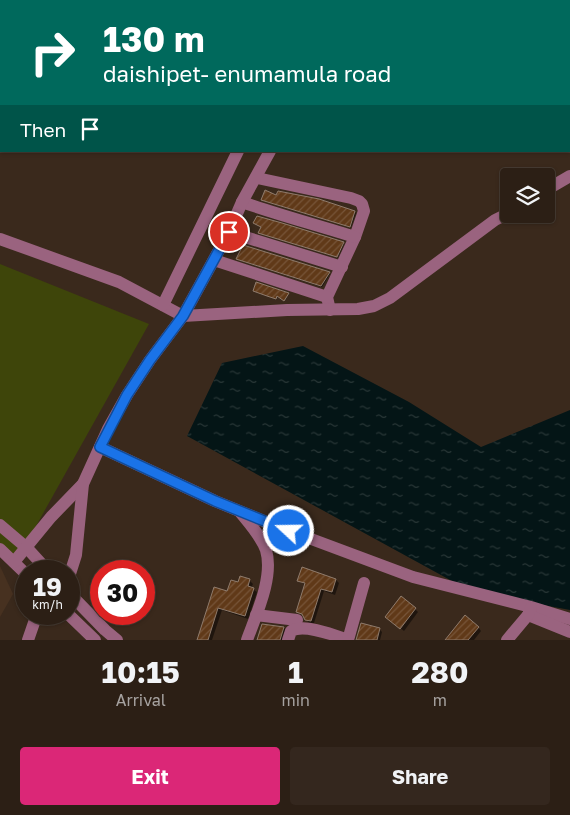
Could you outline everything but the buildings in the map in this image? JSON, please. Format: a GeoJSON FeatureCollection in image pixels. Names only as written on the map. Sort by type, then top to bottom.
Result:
{"type":"FeatureCollection","features":[{"type":"Feature","properties":{"kind":"street"},"geometry":{"type":"LineString","coordinates":[[163,305],[238,152]]}},
{"type":"Feature","properties":{"kind":"street"},"geometry":{"type":"LineString","coordinates":[[74,560],[83,484],[100,447],[127,395],[183,316],[229,232],[242,202],[269,152]]}},
{"type":"Feature","properties":{"kind":"street"},"geometry":{"type":"LineString","coordinates":[[555,185],[570,176]]}},
{"type":"Feature","properties":{"kind":"street"},"geometry":{"type":"LineString","coordinates":[[256,178],[351,198],[362,204],[364,211],[355,237],[327,297],[330,310]]}},
{"type":"Feature","properties":{"kind":"street"},"geometry":{"type":"LineString","coordinates":[[242,202],[355,237]]}},
{"type":"Feature","properties":{"kind":"street"},"geometry":{"type":"LineString","coordinates":[[0,239],[119,282],[183,316],[279,310],[358,309],[374,306],[390,298],[500,218]]}},
{"type":"Feature","properties":{"kind":"street"},"geometry":{"type":"LineString","coordinates":[[229,232],[342,267]]}},
{"type":"Feature","properties":{"kind":"street"},"geometry":{"type":"LineString","coordinates":[[214,260],[327,297]]}},
{"type":"Feature","properties":{"kind":"street"},"geometry":{"type":"LineString","coordinates":[[100,447],[215,501],[413,577],[529,611],[570,619]]}},
{"type":"Feature","properties":{"kind":"street"},"geometry":{"type":"LineString","coordinates":[[0,548],[14,562],[51,517],[83,484]]}},
{"type":"Feature","properties":{"kind":"street"},"geometry":{"type":"LineString","coordinates":[[238,510],[266,550],[268,564],[265,588],[247,640]]}},
{"type":"Feature","properties":{"kind":"street"},"geometry":{"type":"LineString","coordinates":[[0,525],[38,560]]}},
{"type":"Feature","properties":{"kind":"street"},"geometry":{"type":"LineString","coordinates":[[288,640],[291,631],[296,628],[305,628],[348,640],[364,583]]}},
{"type":"Feature","properties":{"kind":"street"},"geometry":{"type":"LineString","coordinates":[[80,604],[105,630],[118,640]]}},
{"type":"Feature","properties":{"kind":"street"},"geometry":{"type":"LineString","coordinates":[[529,611],[570,632]]}},
{"type":"Feature","properties":{"kind":"street"},"geometry":{"type":"LineString","coordinates":[[507,640],[529,611]]}},
{"type":"Feature","properties":{"kind":"street"},"geometry":{"type":"LineString","coordinates":[[256,615],[297,620]]}},
{"type":"Feature","properties":{"kind":"street"},"geometry":{"type":"LineString","coordinates":[[28,640],[33,625]]}},
{"type":"Feature","properties":{"kind":"street"},"geometry":{"type":"LineString","coordinates":[[79,625],[95,640]]}},
{"type":"Feature","properties":{"kind":"shaded area"},"geometry":{"type":"Polygon","coordinates":[[[0,566],[13,594],[0,617],[0,566]]]}},
{"type":"Feature","properties":{"kind":"green space"},"geometry":{"type":"Polygon","coordinates":[[[0,264],[149,324],[17,560],[0,545],[0,264]]]}},
{"type":"Feature","properties":{"kind":"water"},"geometry":{"type":"Polygon","coordinates":[[[303,346],[409,402],[481,447],[570,410],[570,610],[472,592],[187,436],[222,363],[303,346]]]}},
{"type":"Feature","properties":{"kind":"route"},"geometry":{"type":"LineString","coordinates":[[229,232],[183,316],[127,395],[100,447],[215,501],[289,531]]}}]}
